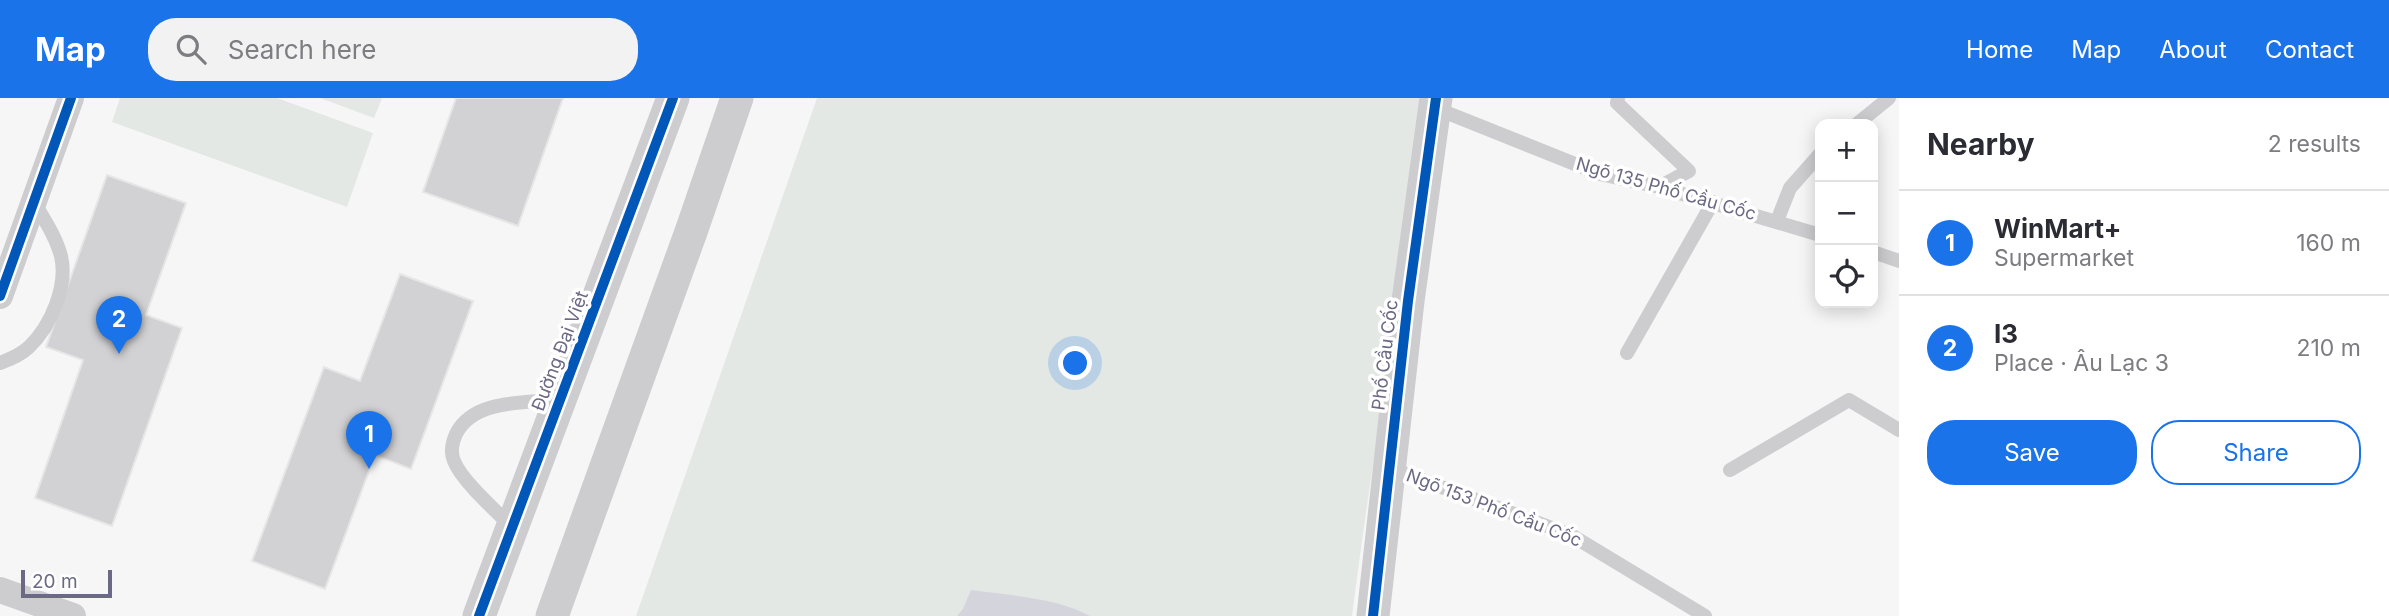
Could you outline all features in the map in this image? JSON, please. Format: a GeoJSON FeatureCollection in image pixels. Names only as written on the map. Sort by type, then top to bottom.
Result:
{"type":"FeatureCollection","features":[{"type":"Feature","properties":{"kind":"street"},"geometry":{"type":"LineString","coordinates":[[0,296],[71,98]]}},
{"type":"Feature","properties":{"kind":"street"},"geometry":{"type":"LineString","coordinates":[[552,616],[737,98]]}},
{"type":"Feature","properties":{"kind":"street","name":"Phố Cầu Cốc"},"geometry":{"type":"LineString","coordinates":[[1373,616],[1408,301],[1435,103]]}},
{"type":"Feature","properties":{"kind":"street","name":"Đường Đại Việt"},"geometry":{"type":"LineString","coordinates":[[479,616],[667,105]]}},
{"type":"Feature","properties":{"kind":"street"},"geometry":{"type":"LineString","coordinates":[[0,590],[73,616]]}},
{"type":"Feature","properties":{"kind":"lane"},"geometry":{"type":"LineString","coordinates":[[1618,98],[1617,103],[1689,171],[1659,187]]}},
{"type":"Feature","properties":{"kind":"lane"},"geometry":{"type":"LineString","coordinates":[[1863,119],[1889,98]]}},
{"type":"Feature","properties":{"kind":"lane","name":"Ngõ 135 Phố Cầu Cốc"},"geometry":{"type":"LineString","coordinates":[[1435,103],[1600,174],[1659,187],[1815,233]]}},
{"type":"Feature","properties":{"kind":"lane"},"geometry":{"type":"LineString","coordinates":[[1777,221],[1790,188],[1815,160]]}},
{"type":"Feature","properties":{"kind":"lane"},"geometry":{"type":"LineString","coordinates":[[0,363],[28,348],[40,335],[59,294],[64,273],[54,237],[34,202]]}},
{"type":"Feature","properties":{"kind":"lane"},"geometry":{"type":"LineString","coordinates":[[1627,353],[1713,202]]}},
{"type":"Feature","properties":{"kind":"lane"},"geometry":{"type":"LineString","coordinates":[[1878,254],[1899,261]]}},
{"type":"Feature","properties":{"kind":"lane"},"geometry":{"type":"LineString","coordinates":[[512,528],[462,473],[451,451],[453,440],[464,422],[482,410],[560,400]]}},
{"type":"Feature","properties":{"kind":"lane"},"geometry":{"type":"LineString","coordinates":[[1730,470],[1849,400],[1899,430]]}},
{"type":"Feature","properties":{"kind":"lane","name":"Ngõ 153 Phố Cầu Cốc"},"geometry":{"type":"LineString","coordinates":[[1390,468],[1571,535],[1704,616]]}},
{"type":"Feature","properties":{"kind":"shaded area"},"geometry":{"type":"Polygon","coordinates":[[[120,98],[277,98],[373,133],[347,207],[112,122],[120,98]]]}},
{"type":"Feature","properties":{"kind":"shaded area"},"geometry":{"type":"Polygon","coordinates":[[[320,98],[382,98],[374,118],[320,98]]]}},
{"type":"Feature","properties":{"kind":"shaded area"},"geometry":{"type":"Polygon","coordinates":[[[817,98],[1435,98],[1390,356],[1352,616],[636,616],[817,98]]]}},
{"type":"Feature","properties":{"kind":"shaded area"},"geometry":{"type":"Polygon","coordinates":[[[971,590],[1048,601],[1090,616],[957,616],[971,590]]]}},
{"type":"Feature","properties":{"kind":"building"},"geometry":{"type":"Polygon","coordinates":[[[456,98],[563,98],[518,226],[423,192],[456,98]]]}},
{"type":"Feature","properties":{"kind":"building"},"geometry":{"type":"Polygon","coordinates":[[[107,175],[186,203],[146,315],[182,328],[112,526],[35,498],[83,360],[46,347],[107,175]]]}},
{"type":"Feature","properties":{"kind":"building"},"geometry":{"type":"Polygon","coordinates":[[[400,274],[473,301],[411,469],[375,455],[325,589],[252,561],[324,367],[360,381],[400,274]]]}},
{"type":"Feature","properties":{"kind":"cycle path"},"geometry":{"type":"LineString","coordinates":[[0,296],[71,98]]}},
{"type":"Feature","properties":{"kind":"cycle path"},"geometry":{"type":"LineString","coordinates":[[479,616],[673,98]]}},
{"type":"Feature","properties":{"kind":"cycle path"},"geometry":{"type":"LineString","coordinates":[[1373,616],[1408,301],[1436,98]]}},
{"type":"Feature","properties":{"kind":"place","name":"I3"},"geometry":{"type":"Point","coordinates":[119,354]}},
{"type":"Feature","properties":{"kind":"place","name":"WinMart+"},"geometry":{"type":"Point","coordinates":[369,469]}}]}
